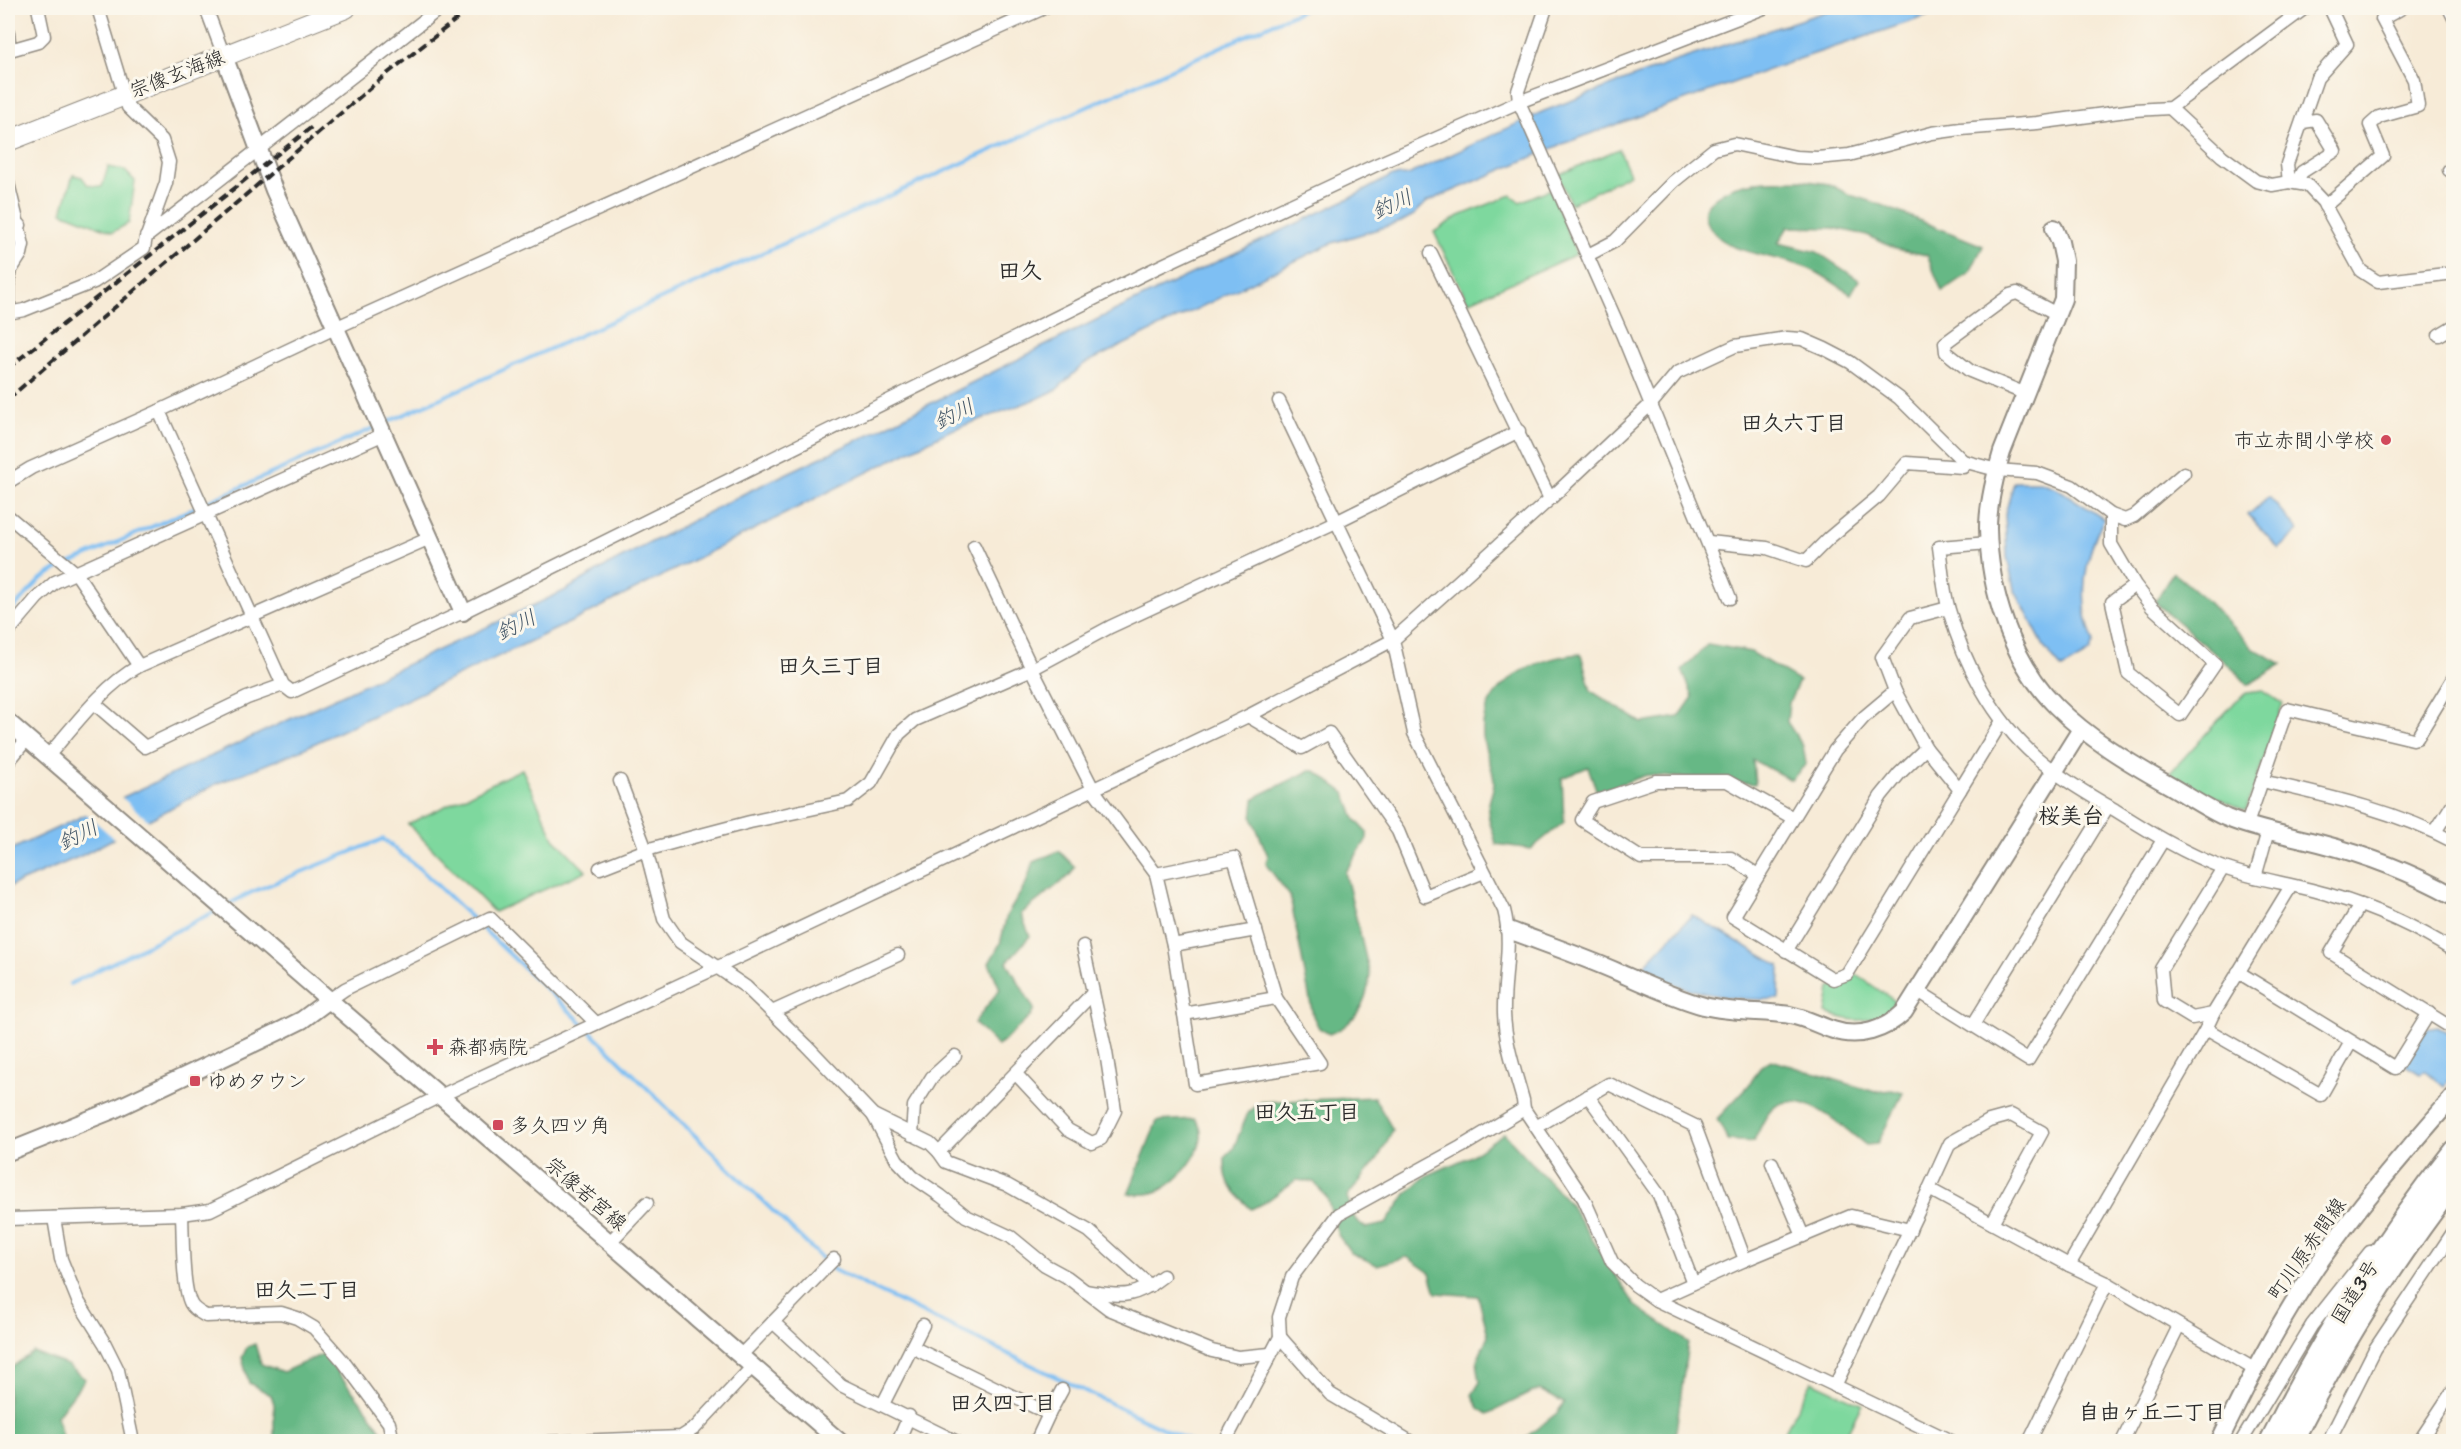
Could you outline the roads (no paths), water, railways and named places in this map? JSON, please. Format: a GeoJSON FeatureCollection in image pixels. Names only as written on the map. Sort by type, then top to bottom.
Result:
{"type":"FeatureCollection","features":[{"type":"Feature","properties":{"kind":"highway","name":"国道3号"},"geometry":{"type":"LineString","coordinates":[[2291,1442],[2367,1305],[2410,1239],[2446,1176],[2454,1152]]}},
{"type":"Feature","properties":{"kind":"highway","name":"国道3号"},"geometry":{"type":"LineString","coordinates":[[2271,1442],[2312,1364],[2396,1228],[2446,1176]]}},
{"type":"Feature","properties":{"kind":"main road","name":"宗像玄海線"},"geometry":{"type":"LineString","coordinates":[[8,141],[346,8]]}},
{"type":"Feature","properties":{"kind":"street"},"geometry":{"type":"LineString","coordinates":[[8,32],[9,50],[38,42],[44,36],[38,8]]}},
{"type":"Feature","properties":{"kind":"street"},"geometry":{"type":"LineString","coordinates":[[8,183],[23,244],[21,254],[9,273],[8,312],[24,310],[94,282],[144,248],[166,183],[169,162],[162,140],[128,107],[98,8]]}},
{"type":"Feature","properties":{"kind":"street"},"geometry":{"type":"LineString","coordinates":[[206,8],[274,190],[463,612]]}},
{"type":"Feature","properties":{"kind":"street"},"geometry":{"type":"LineString","coordinates":[[146,237],[440,8]]}},
{"type":"Feature","properties":{"kind":"street"},"geometry":{"type":"LineString","coordinates":[[8,482],[31,468],[335,328],[1044,8]]}},
{"type":"Feature","properties":{"kind":"street"},"geometry":{"type":"LineString","coordinates":[[1546,8],[1518,91],[1521,105],[1588,255],[1709,542],[1730,598]]}},
{"type":"Feature","properties":{"kind":"street"},"geometry":{"type":"LineString","coordinates":[[159,411],[282,685],[292,692],[463,612],[1150,271],[1378,164],[1764,8]]}},
{"type":"Feature","properties":{"kind":"street"},"geometry":{"type":"LineString","coordinates":[[1588,255],[1615,241],[1673,182],[1714,149],[1734,144],[1796,157],[1817,158],[1849,155],[1932,133],[2170,108],[2305,8]]}},
{"type":"Feature","properties":{"kind":"street"},"geometry":{"type":"LineString","coordinates":[[2293,182],[2287,164],[2317,78],[2347,44],[2330,8]]}},
{"type":"Feature","properties":{"kind":"street"},"geometry":{"type":"LineString","coordinates":[[2325,206],[2383,156],[2370,125],[2379,117],[2418,106],[2414,80],[2382,19],[2402,8]]}},
{"type":"Feature","properties":{"kind":"street"},"geometry":{"type":"LineString","coordinates":[[2449,8],[2454,18]]}},
{"type":"Feature","properties":{"kind":"street"},"geometry":{"type":"LineString","coordinates":[[2170,108],[2222,156],[2256,181],[2272,185],[2293,182],[2307,185],[2325,206],[2361,270],[2378,282],[2454,273]]}},
{"type":"Feature","properties":{"kind":"street"},"geometry":{"type":"LineString","coordinates":[[2293,182],[2302,172],[2335,151],[2316,120],[2303,122]]}},
{"type":"Feature","properties":{"kind":"street"},"geometry":{"type":"LineString","coordinates":[[8,231],[20,225]]}},
{"type":"Feature","properties":{"kind":"street"},"geometry":{"type":"LineString","coordinates":[[2054,228],[2060,242],[2065,279],[2063,299],[1997,470],[1988,526],[1998,600],[2019,651],[2035,680],[2055,705],[2081,729],[2147,773],[2226,817],[2268,831],[2364,855],[2414,875],[2454,896]]}},
{"type":"Feature","properties":{"kind":"street"},"geometry":{"type":"LineString","coordinates":[[1431,253],[1550,499]]}},
{"type":"Feature","properties":{"kind":"street"},"geometry":{"type":"LineString","coordinates":[[2026,394],[1970,371],[1946,352],[1945,343],[2010,295],[2017,293],[2057,314]]}},
{"type":"Feature","properties":{"kind":"street"},"geometry":{"type":"LineString","coordinates":[[2439,335],[2454,326]]}},
{"type":"Feature","properties":{"kind":"street"},"geometry":{"type":"LineString","coordinates":[[8,1219],[182,1214],[210,1209],[440,1095],[716,968],[1248,716],[1393,640],[1550,499],[1651,404],[1677,373],[1736,346],[1762,340],[1802,339],[1850,362],[1899,398],[1963,461],[1997,470],[2037,473],[2072,486],[2111,514],[2125,520],[2134,516],[2184,473]]}},
{"type":"Feature","properties":{"kind":"street"},"geometry":{"type":"LineString","coordinates":[[1279,401],[1393,640],[1414,733],[1504,910],[1509,930],[1504,1010],[1506,1039],[1524,1109],[1584,1199],[1612,1262],[1635,1286],[1656,1300],[1953,1442]]}},
{"type":"Feature","properties":{"kind":"street"},"geometry":{"type":"LineString","coordinates":[[600,868],[646,850],[750,822],[848,801],[871,783],[899,734],[915,720],[1032,669],[1110,627],[1338,521],[1519,431]]}},
{"type":"Feature","properties":{"kind":"street"},"geometry":{"type":"LineString","coordinates":[[8,632],[37,598],[55,582],[382,435]]}},
{"type":"Feature","properties":{"kind":"street"},"geometry":{"type":"LineString","coordinates":[[1709,542],[1767,548],[1806,561],[1829,538],[1879,496],[1907,463],[1963,467],[1963,461]]}},
{"type":"Feature","properties":{"kind":"street"},"geometry":{"type":"LineString","coordinates":[[2111,514],[2111,544],[2135,585],[2159,614],[2215,664],[2180,715],[2128,673],[2112,602],[2135,585]]}},
{"type":"Feature","properties":{"kind":"street"},"geometry":{"type":"LineString","coordinates":[[8,516],[76,573],[139,666]]}},
{"type":"Feature","properties":{"kind":"street"},"geometry":{"type":"LineString","coordinates":[[47,757],[94,703],[123,675],[430,538]]}},
{"type":"Feature","properties":{"kind":"street"},"geometry":{"type":"LineString","coordinates":[[1989,543],[1939,547],[1948,608],[1972,671],[2002,721],[2035,756],[2054,771],[2163,840],[2223,868],[2328,894],[2360,905],[2399,920],[2454,951]]}},
{"type":"Feature","properties":{"kind":"street"},"geometry":{"type":"LineString","coordinates":[[974,546],[1032,669],[1093,789],[1156,874],[1173,945],[1195,1084],[1320,1063],[1276,998],[1234,858],[1156,874]]}},
{"type":"Feature","properties":{"kind":"street"},"geometry":{"type":"LineString","coordinates":[[1948,608],[1910,618],[1882,657],[1895,691],[1926,748],[1960,790]]}},
{"type":"Feature","properties":{"kind":"street"},"geometry":{"type":"LineString","coordinates":[[2247,824],[2287,709],[2413,739],[2417,738],[2454,677]]}},
{"type":"Feature","properties":{"kind":"street"},"geometry":{"type":"LineString","coordinates":[[94,703],[145,747],[247,698],[282,685]]}},
{"type":"Feature","properties":{"kind":"street"},"geometry":{"type":"LineString","coordinates":[[1895,691],[1864,717],[1834,750],[1733,917],[1833,979],[1847,974],[2002,721]]}},
{"type":"Feature","properties":{"kind":"street"},"geometry":{"type":"LineString","coordinates":[[1248,716],[1302,748],[1329,733],[1398,831],[1425,896],[1484,872]]}},
{"type":"Feature","properties":{"kind":"street","name":"宗像若宮線"},"geometry":{"type":"LineString","coordinates":[[8,722],[146,844],[840,1442]]}},
{"type":"Feature","properties":{"kind":"street"},"geometry":{"type":"LineString","coordinates":[[1509,930],[1696,1003],[1726,1010],[1793,1015],[1845,1033],[1863,1034],[1887,1026],[1904,1012],[2081,729]]}},
{"type":"Feature","properties":{"kind":"street"},"geometry":{"type":"LineString","coordinates":[[8,762],[27,739]]}},
{"type":"Feature","properties":{"kind":"street"},"geometry":{"type":"LineString","coordinates":[[1786,951],[1881,796],[1899,774],[1926,748]]}},
{"type":"Feature","properties":{"kind":"street"},"geometry":{"type":"LineString","coordinates":[[620,781],[646,850],[664,919],[680,942],[746,987],[772,1012],[873,1115],[897,1161],[913,1177],[966,1216],[1011,1237],[1045,1265],[1067,1277],[1110,1309],[1212,1351],[1238,1357],[1270,1354]]}},
{"type":"Feature","properties":{"kind":"street"},"geometry":{"type":"LineString","coordinates":[[1758,875],[1731,858],[1641,858],[1582,820],[1593,802],[1656,781],[1727,781],[1792,818]]}},
{"type":"Feature","properties":{"kind":"street"},"geometry":{"type":"LineString","coordinates":[[2262,781],[2386,812],[2454,842]]}},
{"type":"Feature","properties":{"kind":"street"},"geometry":{"type":"LineString","coordinates":[[2435,832],[2454,802]]}},
{"type":"Feature","properties":{"kind":"street"},"geometry":{"type":"LineString","coordinates":[[1973,1025],[2108,806]]}},
{"type":"Feature","properties":{"kind":"street"},"geometry":{"type":"LineString","coordinates":[[2255,877],[2268,831]]}},
{"type":"Feature","properties":{"kind":"street"},"geometry":{"type":"LineString","coordinates":[[1917,991],[2028,1060],[2163,840]]}},
{"type":"Feature","properties":{"kind":"street"},"geometry":{"type":"LineString","coordinates":[[2213,1014],[2192,1018],[2164,1001],[2161,969],[2223,868]]}},
{"type":"Feature","properties":{"kind":"street"},"geometry":{"type":"LineString","coordinates":[[2069,1265],[2213,1014],[2291,886]]}},
{"type":"Feature","properties":{"kind":"street"},"geometry":{"type":"LineString","coordinates":[[2360,905],[2331,953],[2452,1028],[2454,1026]]}},
{"type":"Feature","properties":{"kind":"street"},"geometry":{"type":"LineString","coordinates":[[8,1152],[113,1110],[261,1040],[302,1020],[345,989],[490,918],[596,1022]]}},
{"type":"Feature","properties":{"kind":"street"},"geometry":{"type":"LineString","coordinates":[[1173,945],[1256,930]]}},
{"type":"Feature","properties":{"kind":"street"},"geometry":{"type":"LineString","coordinates":[[1016,1074],[1068,1130],[1092,1143],[1101,1139],[1115,1111],[1083,946]]}},
{"type":"Feature","properties":{"kind":"street"},"geometry":{"type":"LineString","coordinates":[[772,1012],[898,955]]}},
{"type":"Feature","properties":{"kind":"street"},"geometry":{"type":"LineString","coordinates":[[2238,972],[2395,1068],[2429,1013]]}},
{"type":"Feature","properties":{"kind":"street"},"geometry":{"type":"LineString","coordinates":[[939,1152],[1093,993]]}},
{"type":"Feature","properties":{"kind":"street"},"geometry":{"type":"LineString","coordinates":[[1184,1014],[1276,998]]}},
{"type":"Feature","properties":{"kind":"street"},"geometry":{"type":"LineString","coordinates":[[2206,1029],[2321,1095],[2351,1042]]}},
{"type":"Feature","properties":{"kind":"street"},"geometry":{"type":"LineString","coordinates":[[912,1135],[914,1106],[932,1077],[955,1056]]}},
{"type":"Feature","properties":{"kind":"street"},"geometry":{"type":"LineString","coordinates":[[1536,1127],[1609,1084],[1695,1126],[1745,1260]]}},
{"type":"Feature","properties":{"kind":"street"},"geometry":{"type":"LineString","coordinates":[[1588,1096],[1659,1195],[1693,1283]]}},
{"type":"Feature","properties":{"kind":"street","name":"町川原赤間線"},"geometry":{"type":"LineString","coordinates":[[2219,1442],[2254,1369],[2318,1265],[2386,1176],[2454,1096]]}},
{"type":"Feature","properties":{"kind":"street"},"geometry":{"type":"LineString","coordinates":[[1225,1442],[1280,1337],[1279,1317],[1292,1277],[1339,1214],[1461,1147],[1524,1109]]}},
{"type":"Feature","properties":{"kind":"street"},"geometry":{"type":"LineString","coordinates":[[1836,1386],[1950,1143],[1989,1121],[2011,1114],[2042,1132],[1992,1223]]}},
{"type":"Feature","properties":{"kind":"street"},"geometry":{"type":"LineString","coordinates":[[873,1115],[930,1143],[946,1162],[1007,1185],[1089,1231],[1150,1286]]}},
{"type":"Feature","properties":{"kind":"street"},"geometry":{"type":"LineString","coordinates":[[1773,1163],[1803,1236]]}},
{"type":"Feature","properties":{"kind":"street"},"geometry":{"type":"LineString","coordinates":[[2241,1442],[2313,1325],[2392,1224],[2446,1176]]}},
{"type":"Feature","properties":{"kind":"street"},"geometry":{"type":"LineString","coordinates":[[1929,1189],[2069,1265],[2107,1283],[2254,1369]]}},
{"type":"Feature","properties":{"kind":"street"},"geometry":{"type":"LineString","coordinates":[[610,1242],[647,1203]]}},
{"type":"Feature","properties":{"kind":"street"},"geometry":{"type":"LineString","coordinates":[[182,1214],[187,1288],[191,1304],[197,1311],[206,1316],[281,1313],[297,1318],[314,1328],[343,1361],[390,1423],[393,1442]]}},
{"type":"Feature","properties":{"kind":"street"},"geometry":{"type":"LineString","coordinates":[[1656,1300],[1851,1216],[1910,1230]]}},
{"type":"Feature","properties":{"kind":"street"},"geometry":{"type":"LineString","coordinates":[[54,1218],[61,1260],[74,1290],[118,1370],[133,1442]]}},
{"type":"Feature","properties":{"kind":"street"},"geometry":{"type":"LineString","coordinates":[[2328,1442],[2375,1349],[2454,1231]]}},
{"type":"Feature","properties":{"kind":"street"},"geometry":{"type":"LineString","coordinates":[[549,1442],[681,1437],[694,1428],[747,1361],[773,1322],[834,1259]]}},
{"type":"Feature","properties":{"kind":"street"},"geometry":{"type":"LineString","coordinates":[[1083,1291],[1113,1295],[1136,1294],[1163,1276]]}},
{"type":"Feature","properties":{"kind":"street"},"geometry":{"type":"LineString","coordinates":[[2029,1442],[2107,1283]]}},
{"type":"Feature","properties":{"kind":"street"},"geometry":{"type":"LineString","coordinates":[[773,1322],[841,1385],[909,1416],[957,1442]]}},
{"type":"Feature","properties":{"kind":"street"},"geometry":{"type":"LineString","coordinates":[[883,1404],[923,1324]]}},
{"type":"Feature","properties":{"kind":"street"},"geometry":{"type":"LineString","coordinates":[[2122,1442],[2179,1326]]}},
{"type":"Feature","properties":{"kind":"street"},"geometry":{"type":"LineString","coordinates":[[1280,1337],[1330,1394],[1411,1442]]}},
{"type":"Feature","properties":{"kind":"street"},"geometry":{"type":"LineString","coordinates":[[912,1347],[1049,1414]]}},
{"type":"Feature","properties":{"kind":"street"},"geometry":{"type":"LineString","coordinates":[[2419,1442],[2449,1406],[2454,1389]]}},
{"type":"Feature","properties":{"kind":"street"},"geometry":{"type":"LineString","coordinates":[[1036,1442],[1062,1390]]}},
{"type":"Feature","properties":{"kind":"street"},"geometry":{"type":"LineString","coordinates":[[898,1442],[909,1416]]}},
{"type":"Feature","properties":{"kind":"water","name":"釣川"},"geometry":{"type":"Polygon","coordinates":[[[1836,8],[1951,8],[1799,59],[1565,143],[1427,202],[1414,215],[1401,222],[1332,243],[1084,364],[1056,390],[949,431],[573,621],[292,754],[216,784],[81,856],[8,887],[8,851],[566,590],[604,567],[747,492],[860,439],[1112,312],[1391,176],[1408,175],[1544,111],[1673,62],[1836,8]]]}},
{"type":"Feature","properties":{"kind":"water"},"geometry":{"type":"Polygon","coordinates":[[[2014,482],[2040,482],[2057,488],[2104,519],[2092,548],[2085,580],[2086,612],[2094,642],[2089,653],[2062,669],[2046,650],[2014,589],[2007,557],[2005,514],[2014,482]]]}},
{"type":"Feature","properties":{"kind":"water"},"geometry":{"type":"Polygon","coordinates":[[[2269,497],[2299,531],[2279,549],[2248,515],[2269,497]]]}},
{"type":"Feature","properties":{"kind":"water"},"geometry":{"type":"Polygon","coordinates":[[[1692,915],[1780,966],[1779,999],[1742,999],[1708,994],[1639,971],[1692,915]]]}},
{"type":"Feature","properties":{"kind":"water"},"geometry":{"type":"Polygon","coordinates":[[[2437,1026],[2453,1036],[2453,1076],[2444,1086],[2425,1070],[2420,1074],[2405,1065],[2427,1028],[2437,1026]]]}},
{"type":"Feature","properties":{"kind":"waterway"},"geometry":{"type":"LineString","coordinates":[[383,424],[1307,8]]}},
{"type":"Feature","properties":{"kind":"waterway"},"geometry":{"type":"LineString","coordinates":[[8,614],[41,579],[57,569],[376,427]]}},
{"type":"Feature","properties":{"kind":"waterway"},"geometry":{"type":"LineString","coordinates":[[227,905],[252,892],[383,839],[420,869],[581,1022],[834,1270],[1191,1442]]}},
{"type":"Feature","properties":{"kind":"waterway"},"geometry":{"type":"LineString","coordinates":[[70,984],[218,910]]}},
{"type":"Feature","properties":{"kind":"railway"},"geometry":{"type":"LineString","coordinates":[[8,399],[383,77],[471,8]]}},
{"type":"Feature","properties":{"kind":"railway"},"geometry":{"type":"LineString","coordinates":[[8,368],[313,126]]}},
{"type":"Feature","properties":{"kind":"place","name":"市立赤間小学校"},"geometry":{"type":"Point","coordinates":[2386,440]}},
{"type":"Feature","properties":{"kind":"place","name":"森都病院"},"geometry":{"type":"Point","coordinates":[435,1047]}},
{"type":"Feature","properties":{"kind":"place","name":"ゆめタウン"},"geometry":{"type":"Point","coordinates":[195,1081]}},
{"type":"Feature","properties":{"kind":"place","name":"多久四ツ角"},"geometry":{"type":"Point","coordinates":[498,1125]}},
{"type":"Feature","properties":{"kind":"district","name":"田久"},"geometry":{"type":"Point","coordinates":[1020,270]}},
{"type":"Feature","properties":{"kind":"district","name":"田久六丁目"},"geometry":{"type":"Point","coordinates":[1794,423]}},
{"type":"Feature","properties":{"kind":"district","name":"田久三丁目"},"geometry":{"type":"Point","coordinates":[831,666]}},
{"type":"Feature","properties":{"kind":"district","name":"桜美台"},"geometry":{"type":"Point","coordinates":[2071,815]}},
{"type":"Feature","properties":{"kind":"district","name":"田久五丁目"},"geometry":{"type":"Point","coordinates":[1307,1112]}},
{"type":"Feature","properties":{"kind":"district","name":"田久二丁目"},"geometry":{"type":"Point","coordinates":[307,1290]}},
{"type":"Feature","properties":{"kind":"district","name":"田久四丁目"},"geometry":{"type":"Point","coordinates":[1003,1403]}},
{"type":"Feature","properties":{"kind":"district","name":"自由ヶ丘二丁目"},"geometry":{"type":"Point","coordinates":[2152,1412]}}]}
